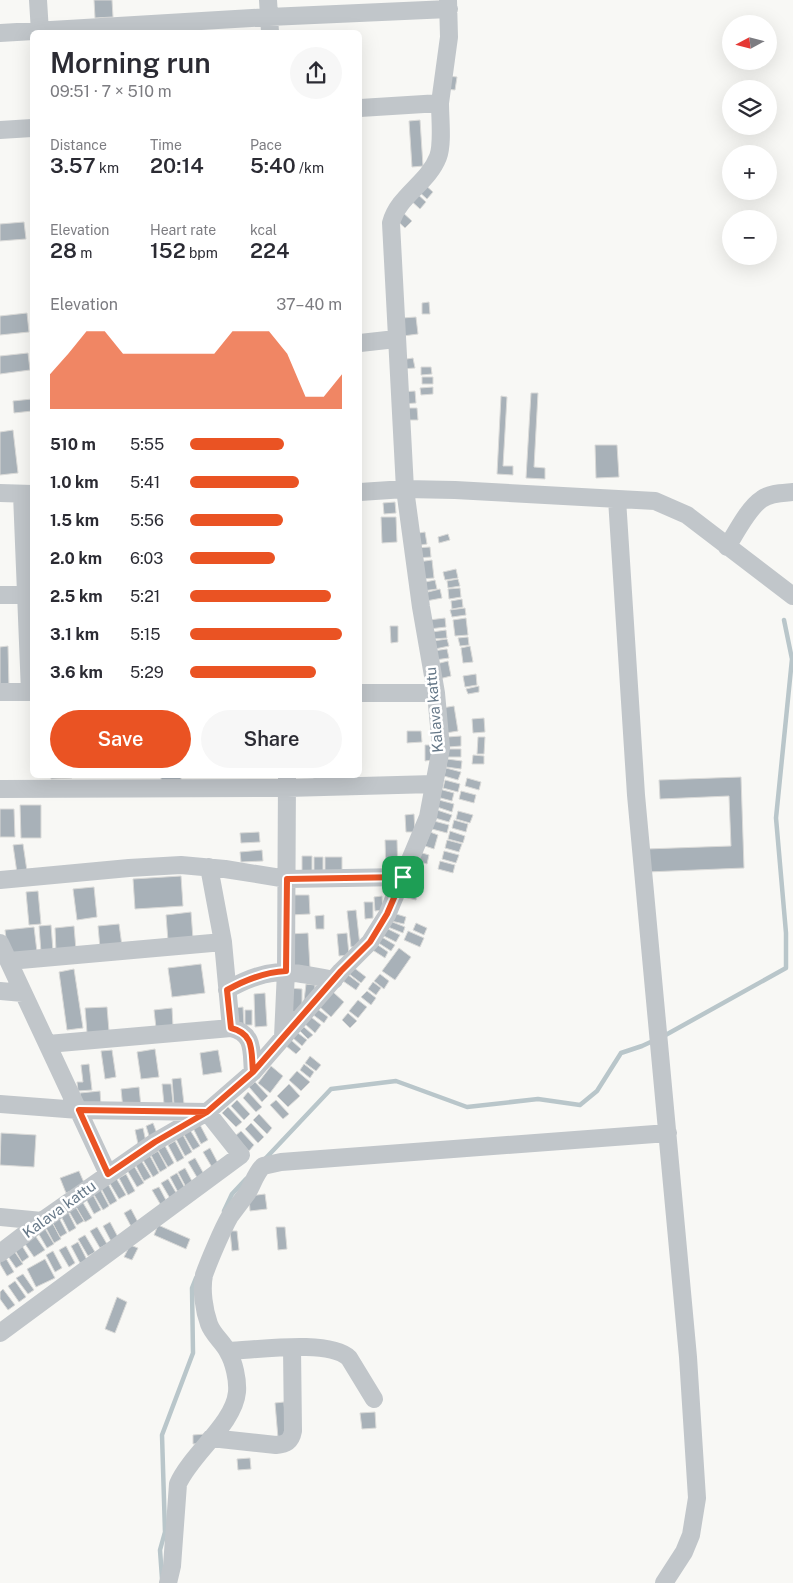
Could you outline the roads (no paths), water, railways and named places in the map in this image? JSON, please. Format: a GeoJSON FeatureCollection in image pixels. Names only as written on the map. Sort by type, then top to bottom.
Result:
{"type":"FeatureCollection","features":[{"type":"Feature","properties":{"kind":"street"},"geometry":{"type":"LineString","coordinates":[[38,0],[40,30]]}},
{"type":"Feature","properties":{"kind":"street"},"geometry":{"type":"LineString","coordinates":[[69,30],[448,5]]}},
{"type":"Feature","properties":{"kind":"street","name":"Kalava kattu"},"geometry":{"type":"LineString","coordinates":[[0,1253],[108,1174],[155,1142],[207,1112],[253,1072],[370,942],[387,914],[428,816],[441,748],[436,693],[405,489],[391,223],[394,213],[429,174],[439,156],[440,103],[449,37],[448,5]]}},
{"type":"Feature","properties":{"kind":"street"},"geometry":{"type":"LineString","coordinates":[[0,32],[30,32]]}},
{"type":"Feature","properties":{"kind":"street"},"geometry":{"type":"LineString","coordinates":[[362,108],[440,103]]}},
{"type":"Feature","properties":{"kind":"street"},"geometry":{"type":"LineString","coordinates":[[0,130],[30,128]]}},
{"type":"Feature","properties":{"kind":"street"},"geometry":{"type":"LineString","coordinates":[[362,343],[396,339]]}},
{"type":"Feature","properties":{"kind":"street"},"geometry":{"type":"LineString","coordinates":[[362,492],[405,489],[455,490],[655,501],[687,515],[727,548],[793,596]]}},
{"type":"Feature","properties":{"kind":"street"},"geometry":{"type":"LineString","coordinates":[[727,548],[752,509],[761,499],[793,492]]}},
{"type":"Feature","properties":{"kind":"street"},"geometry":{"type":"LineString","coordinates":[[0,493],[27,494],[30,644]]}},
{"type":"Feature","properties":{"kind":"street"},"geometry":{"type":"LineString","coordinates":[[617,499],[636,795],[688,1357],[697,1498],[692,1535],[684,1552],[664,1583]]}},
{"type":"Feature","properties":{"kind":"street"},"geometry":{"type":"LineString","coordinates":[[0,595],[29,595]]}},
{"type":"Feature","properties":{"kind":"street"},"geometry":{"type":"LineString","coordinates":[[0,692],[30,692]]}},
{"type":"Feature","properties":{"kind":"street"},"geometry":{"type":"LineString","coordinates":[[362,693],[436,693]]}},
{"type":"Feature","properties":{"kind":"street"},"geometry":{"type":"LineString","coordinates":[[0,789],[287,782],[434,784]]}},
{"type":"Feature","properties":{"kind":"street"},"geometry":{"type":"LineString","coordinates":[[284,1037],[287,782]]}},
{"type":"Feature","properties":{"kind":"street"},"geometry":{"type":"LineString","coordinates":[[0,880],[181,865],[209,867],[287,879],[403,877]]}},
{"type":"Feature","properties":{"kind":"street"},"geometry":{"type":"LineString","coordinates":[[209,867],[223,942],[231,1028]]}},
{"type":"Feature","properties":{"kind":"street"},"geometry":{"type":"LineString","coordinates":[[8,961],[223,942]]}},
{"type":"Feature","properties":{"kind":"street"},"geometry":{"type":"LineString","coordinates":[[0,943],[108,1174]]}},
{"type":"Feature","properties":{"kind":"street"},"geometry":{"type":"LineString","coordinates":[[227,990],[241,982],[263,974],[286,971],[334,980]]}},
{"type":"Feature","properties":{"kind":"street"},"geometry":{"type":"LineString","coordinates":[[0,991],[24,992]]}},
{"type":"Feature","properties":{"kind":"street"},"geometry":{"type":"LineString","coordinates":[[48,1044],[231,1028],[248,1036],[253,1072]]}},
{"type":"Feature","properties":{"kind":"street"},"geometry":{"type":"LineString","coordinates":[[0,1104],[79,1110],[207,1112],[251,1166],[249,1190],[229,1218],[204,1276],[203,1290],[205,1314],[210,1327],[228,1351],[235,1374],[237,1393],[230,1412],[212,1438],[182,1474],[178,1484],[172,1566],[168,1583]]}},
{"type":"Feature","properties":{"kind":"street"},"geometry":{"type":"LineString","coordinates":[[0,1333],[251,1166],[263,1166],[281,1162],[668,1133]]}},
{"type":"Feature","properties":{"kind":"street"},"geometry":{"type":"LineString","coordinates":[[0,1217],[42,1221]]}},
{"type":"Feature","properties":{"kind":"street"},"geometry":{"type":"LineString","coordinates":[[228,1351],[319,1346],[344,1352],[374,1399]]}},
{"type":"Feature","properties":{"kind":"street"},"geometry":{"type":"LineString","coordinates":[[212,1438],[276,1445],[286,1444],[290,1440],[293,1431],[292,1348]]}},
{"type":"Feature","properties":{"kind":"waterway"},"geometry":{"type":"LineString","coordinates":[[662,1037],[786,968],[786,933],[776,818],[792,659],[784,620]]}},
{"type":"Feature","properties":{"kind":"waterway"},"geometry":{"type":"LineString","coordinates":[[265,1159],[331,1089],[396,1081],[467,1107],[538,1099],[580,1105],[597,1091],[621,1053],[655,1040]]}},
{"type":"Feature","properties":{"kind":"waterway"},"geometry":{"type":"LineString","coordinates":[[224,1211],[232,1194],[246,1179]]}},
{"type":"Feature","properties":{"kind":"waterway"},"geometry":{"type":"LineString","coordinates":[[162,1578],[160,1550],[165,1532],[162,1435],[193,1353],[192,1288],[196,1278]]}}]}
